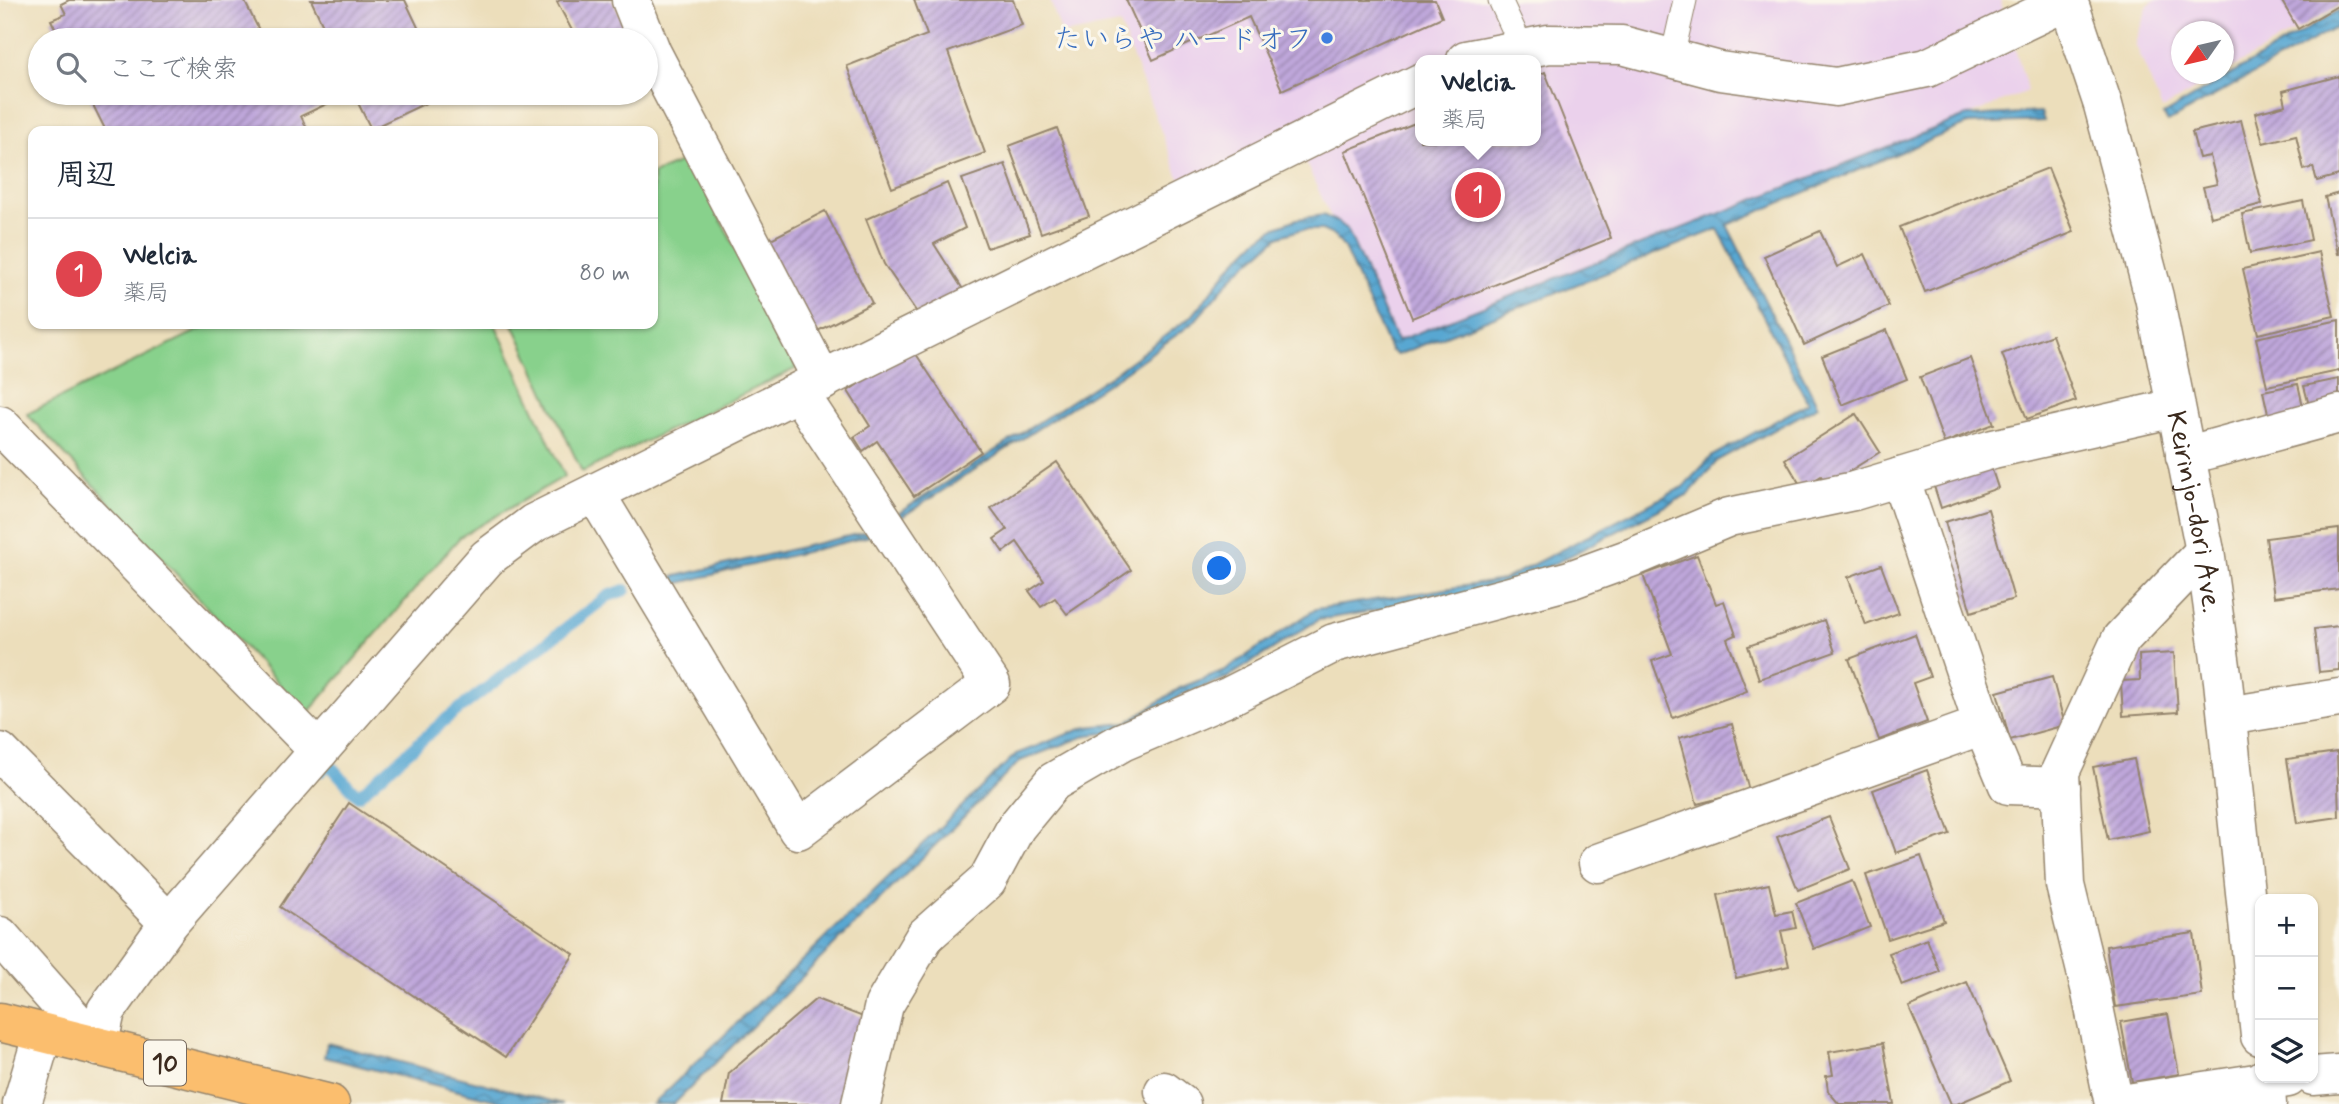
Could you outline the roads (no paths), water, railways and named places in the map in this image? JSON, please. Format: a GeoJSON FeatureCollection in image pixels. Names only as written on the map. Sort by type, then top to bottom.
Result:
{"type":"FeatureCollection","features":[{"type":"Feature","properties":{"kind":"main road","name":"10"},"geometry":{"type":"LineString","coordinates":[[0,1022],[288,1099],[330,1104]]}},
{"type":"Feature","properties":{"kind":"street"},"geometry":{"type":"LineString","coordinates":[[631,0],[642,28]]}},
{"type":"Feature","properties":{"kind":"street"},"geometry":{"type":"LineString","coordinates":[[1489,55],[1549,44],[1622,45],[1720,71],[1836,87],[1927,68],[2069,0]]}},
{"type":"Feature","properties":{"kind":"street","name":"Keirinjo-dori Ave."},"geometry":{"type":"LineString","coordinates":[[2069,0],[2103,105],[2154,297],[2206,551],[2227,716],[2258,1020]]}},
{"type":"Feature","properties":{"kind":"street"},"geometry":{"type":"LineString","coordinates":[[595,493],[798,830],[991,684],[811,387],[658,66]]}},
{"type":"Feature","properties":{"kind":"street"},"geometry":{"type":"LineString","coordinates":[[98,1047],[106,1011],[169,923],[487,558],[534,523],[1415,85]]}},
{"type":"Feature","properties":{"kind":"street"},"geometry":{"type":"LineString","coordinates":[[861,1104],[884,1005],[925,936],[987,881],[1016,827],[1053,782],[1122,743],[1230,696],[1335,643],[1570,580],[1729,517],[1854,491],[1993,449],[2175,408]]}},
{"type":"Feature","properties":{"kind":"street"},"geometry":{"type":"LineString","coordinates":[[2185,456],[2339,414]]}},
{"type":"Feature","properties":{"kind":"street"},"geometry":{"type":"LineString","coordinates":[[0,425],[319,751]]}},
{"type":"Feature","properties":{"kind":"street"},"geometry":{"type":"LineString","coordinates":[[1900,477],[1983,725],[2008,785],[2061,787]]}},
{"type":"Feature","properties":{"kind":"street"},"geometry":{"type":"LineString","coordinates":[[2114,1104],[2091,988],[2065,885],[2060,772],[2121,639],[2206,551]]}},
{"type":"Feature","properties":{"kind":"street"},"geometry":{"type":"LineString","coordinates":[[2227,716],[2339,698]]}},
{"type":"Feature","properties":{"kind":"street"},"geometry":{"type":"LineString","coordinates":[[1598,863],[1983,725]]}},
{"type":"Feature","properties":{"kind":"street"},"geometry":{"type":"LineString","coordinates":[[0,752],[169,923]]}},
{"type":"Feature","properties":{"kind":"street"},"geometry":{"type":"LineString","coordinates":[[0,936],[98,1047]]}},
{"type":"Feature","properties":{"kind":"street"},"geometry":{"type":"LineString","coordinates":[[22,1104],[43,1033]]}},
{"type":"Feature","properties":{"kind":"street"},"geometry":{"type":"LineString","coordinates":[[2318,1076],[2339,1074]]}},
{"type":"Feature","properties":{"kind":"street"},"geometry":{"type":"LineString","coordinates":[[2122,1104],[2271,1085]]}},
{"type":"Feature","properties":{"kind":"lane"},"geometry":{"type":"LineString","coordinates":[[1500,0],[1522,48]]}},
{"type":"Feature","properties":{"kind":"lane"},"geometry":{"type":"LineString","coordinates":[[1672,58],[1685,0]]}},
{"type":"Feature","properties":{"kind":"water"},"geometry":{"type":"Polygon","coordinates":[[[2339,10],[2339,26],[2168,122],[2163,115],[2215,84],[2234,84],[2234,73],[2339,10]]]}},
{"type":"Feature","properties":{"kind":"water"},"geometry":{"type":"Polygon","coordinates":[[[2041,112],[2044,121],[1968,124],[1727,225],[1818,406],[1718,460],[1689,494],[1504,590],[1318,620],[1227,678],[1183,694],[1126,731],[1088,735],[1020,761],[674,1104],[653,1104],[1016,754],[1086,727],[1126,723],[1180,688],[1225,670],[1316,609],[1503,580],[1683,487],[1712,456],[1808,403],[1718,229],[1397,355],[1390,350],[1344,248],[1335,236],[1322,230],[1299,230],[1278,237],[1235,274],[1193,323],[1119,376],[874,535],[667,586],[663,579],[871,531],[1116,372],[1193,315],[1229,268],[1257,240],[1276,227],[1297,219],[1323,215],[1347,229],[1397,341],[1966,116],[2041,112]]]}},
{"type":"Feature","properties":{"kind":"water"},"geometry":{"type":"Polygon","coordinates":[[[327,1043],[563,1104],[510,1104],[324,1057],[327,1043]]]}},
{"type":"Feature","properties":{"kind":"waterway"},"geometry":{"type":"LineString","coordinates":[[321,771],[328,763],[358,796],[446,719],[608,596],[625,590]]}},
{"type":"Feature","properties":{"kind":"place","name":"たいらや ハードオフ"},"geometry":{"type":"Point","coordinates":[1327,38]}},
{"type":"Feature","properties":{"kind":"place","name":"Welcia"},"geometry":{"type":"Point","coordinates":[1478,195]}}]}
